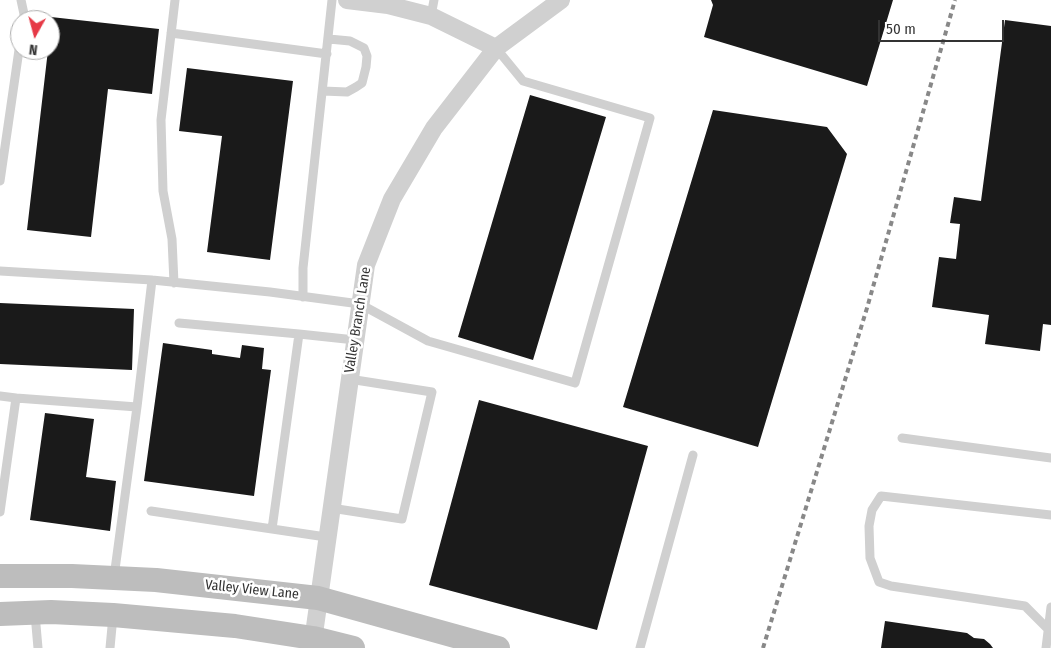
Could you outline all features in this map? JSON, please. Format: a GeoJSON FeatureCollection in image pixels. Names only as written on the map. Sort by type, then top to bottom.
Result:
{"type":"FeatureCollection","features":[{"type":"Feature","properties":{"kind":"main road","name":"Valley View Lane"},"geometry":{"type":"LineString","coordinates":[[0,576],[114,577],[318,598],[498,648]]}},
{"type":"Feature","properties":{"kind":"main road"},"geometry":{"type":"LineString","coordinates":[[0,614],[51,612],[113,615],[234,626],[312,643],[353,648]]}},
{"type":"Feature","properties":{"kind":"street"},"geometry":{"type":"LineString","coordinates":[[347,0],[432,8],[496,48]]}},
{"type":"Feature","properties":{"kind":"street","name":"Valley Branch Lane"},"geometry":{"type":"LineString","coordinates":[[312,643],[366,264],[392,199],[434,128],[496,48],[561,0]]}},
{"type":"Feature","properties":{"kind":"lane"},"geometry":{"type":"LineString","coordinates":[[174,283],[172,239],[163,191],[161,120],[175,0]]}},
{"type":"Feature","properties":{"kind":"lane"},"geometry":{"type":"LineString","coordinates":[[303,297],[302,268],[332,0]]}},
{"type":"Feature","properties":{"kind":"lane"},"geometry":{"type":"LineString","coordinates":[[171,33],[327,54]]}},
{"type":"Feature","properties":{"kind":"lane"},"geometry":{"type":"LineString","coordinates":[[323,91],[347,92],[356,87],[362,83],[366,67],[367,56],[364,48],[350,41],[328,39]]}},
{"type":"Feature","properties":{"kind":"lane"},"geometry":{"type":"LineString","coordinates":[[0,271],[152,280],[360,304],[428,341],[575,383],[650,118],[524,81],[496,48]]}},
{"type":"Feature","properties":{"kind":"lane"},"geometry":{"type":"LineString","coordinates":[[0,182],[18,60]]}},
{"type":"Feature","properties":{"kind":"lane"},"geometry":{"type":"LineString","coordinates":[[114,577],[152,280]]}},
{"type":"Feature","properties":{"kind":"lane"},"geometry":{"type":"LineString","coordinates":[[179,323],[355,340]]}},
{"type":"Feature","properties":{"kind":"lane"},"geometry":{"type":"LineString","coordinates":[[272,528],[299,334]]}},
{"type":"Feature","properties":{"kind":"lane"},"geometry":{"type":"LineString","coordinates":[[331,508],[402,519],[432,392],[349,378]]}},
{"type":"Feature","properties":{"kind":"lane"},"geometry":{"type":"LineString","coordinates":[[0,396],[137,407]]}},
{"type":"Feature","properties":{"kind":"lane"},"geometry":{"type":"LineString","coordinates":[[0,512],[16,398]]}},
{"type":"Feature","properties":{"kind":"lane"},"geometry":{"type":"LineString","coordinates":[[902,438],[1051,458]]}},
{"type":"Feature","properties":{"kind":"lane"},"geometry":{"type":"LineString","coordinates":[[640,648],[693,455]]}},
{"type":"Feature","properties":{"kind":"lane"},"geometry":{"type":"LineString","coordinates":[[1048,629],[1024,606],[890,586],[879,582],[870,558],[869,526],[872,510],[881,496],[1051,516]]}},
{"type":"Feature","properties":{"kind":"lane"},"geometry":{"type":"LineString","coordinates":[[151,511],[326,537]]}},
{"type":"Feature","properties":{"kind":"lane"},"geometry":{"type":"LineString","coordinates":[[1046,648],[1051,607]]}},
{"type":"Feature","properties":{"kind":"lane"},"geometry":{"type":"LineString","coordinates":[[35,614],[38,648]]}},
{"type":"Feature","properties":{"kind":"lane"},"geometry":{"type":"LineString","coordinates":[[110,648],[113,615]]}},
{"type":"Feature","properties":{"kind":"building"},"geometry":{"type":"Polygon","coordinates":[[[711,0],[893,0],[867,86],[704,37],[713,5],[711,0]]]}},
{"type":"Feature","properties":{"kind":"building"},"geometry":{"type":"Polygon","coordinates":[[[60,18],[159,29],[152,94],[108,89],[91,237],[27,230],[47,60],[60,60],[60,18]]]}},
{"type":"Feature","properties":{"kind":"building"},"geometry":{"type":"Polygon","coordinates":[[[1005,20],[1051,26],[1051,325],[1043,324],[1040,351],[985,344],[989,315],[932,307],[939,257],[956,259],[960,224],[950,223],[954,197],[981,201],[1005,20]]]}},
{"type":"Feature","properties":{"kind":"building"},"geometry":{"type":"Polygon","coordinates":[[[187,68],[293,81],[270,260],[207,252],[222,136],[179,131],[187,68]]]}},
{"type":"Feature","properties":{"kind":"building"},"geometry":{"type":"Polygon","coordinates":[[[530,95],[606,117],[533,360],[458,337],[530,95]]]}},
{"type":"Feature","properties":{"kind":"building"},"geometry":{"type":"Polygon","coordinates":[[[713,110],[827,127],[847,154],[758,447],[623,407],[713,110]]]}},
{"type":"Feature","properties":{"kind":"building"},"geometry":{"type":"Polygon","coordinates":[[[0,303],[134,309],[132,370],[0,364],[0,303]]]}},
{"type":"Feature","properties":{"kind":"building"},"geometry":{"type":"Polygon","coordinates":[[[163,343],[212,350],[212,354],[240,358],[242,345],[264,348],[262,369],[271,370],[254,496],[144,481],[163,343]]]}},
{"type":"Feature","properties":{"kind":"building"},"geometry":{"type":"Polygon","coordinates":[[[479,400],[648,446],[597,630],[429,585],[479,400]]]}},
{"type":"Feature","properties":{"kind":"building"},"geometry":{"type":"Polygon","coordinates":[[[45,413],[94,419],[86,477],[116,481],[110,531],[30,520],[45,413]]]}},
{"type":"Feature","properties":{"kind":"building"},"geometry":{"type":"Polygon","coordinates":[[[885,621],[967,633],[974,638],[984,639],[993,648],[881,648],[885,621]]]}},
{"type":"Feature","properties":{"kind":"railway"},"geometry":{"type":"LineString","coordinates":[[763,648],[867,308],[955,0]]}}]}
